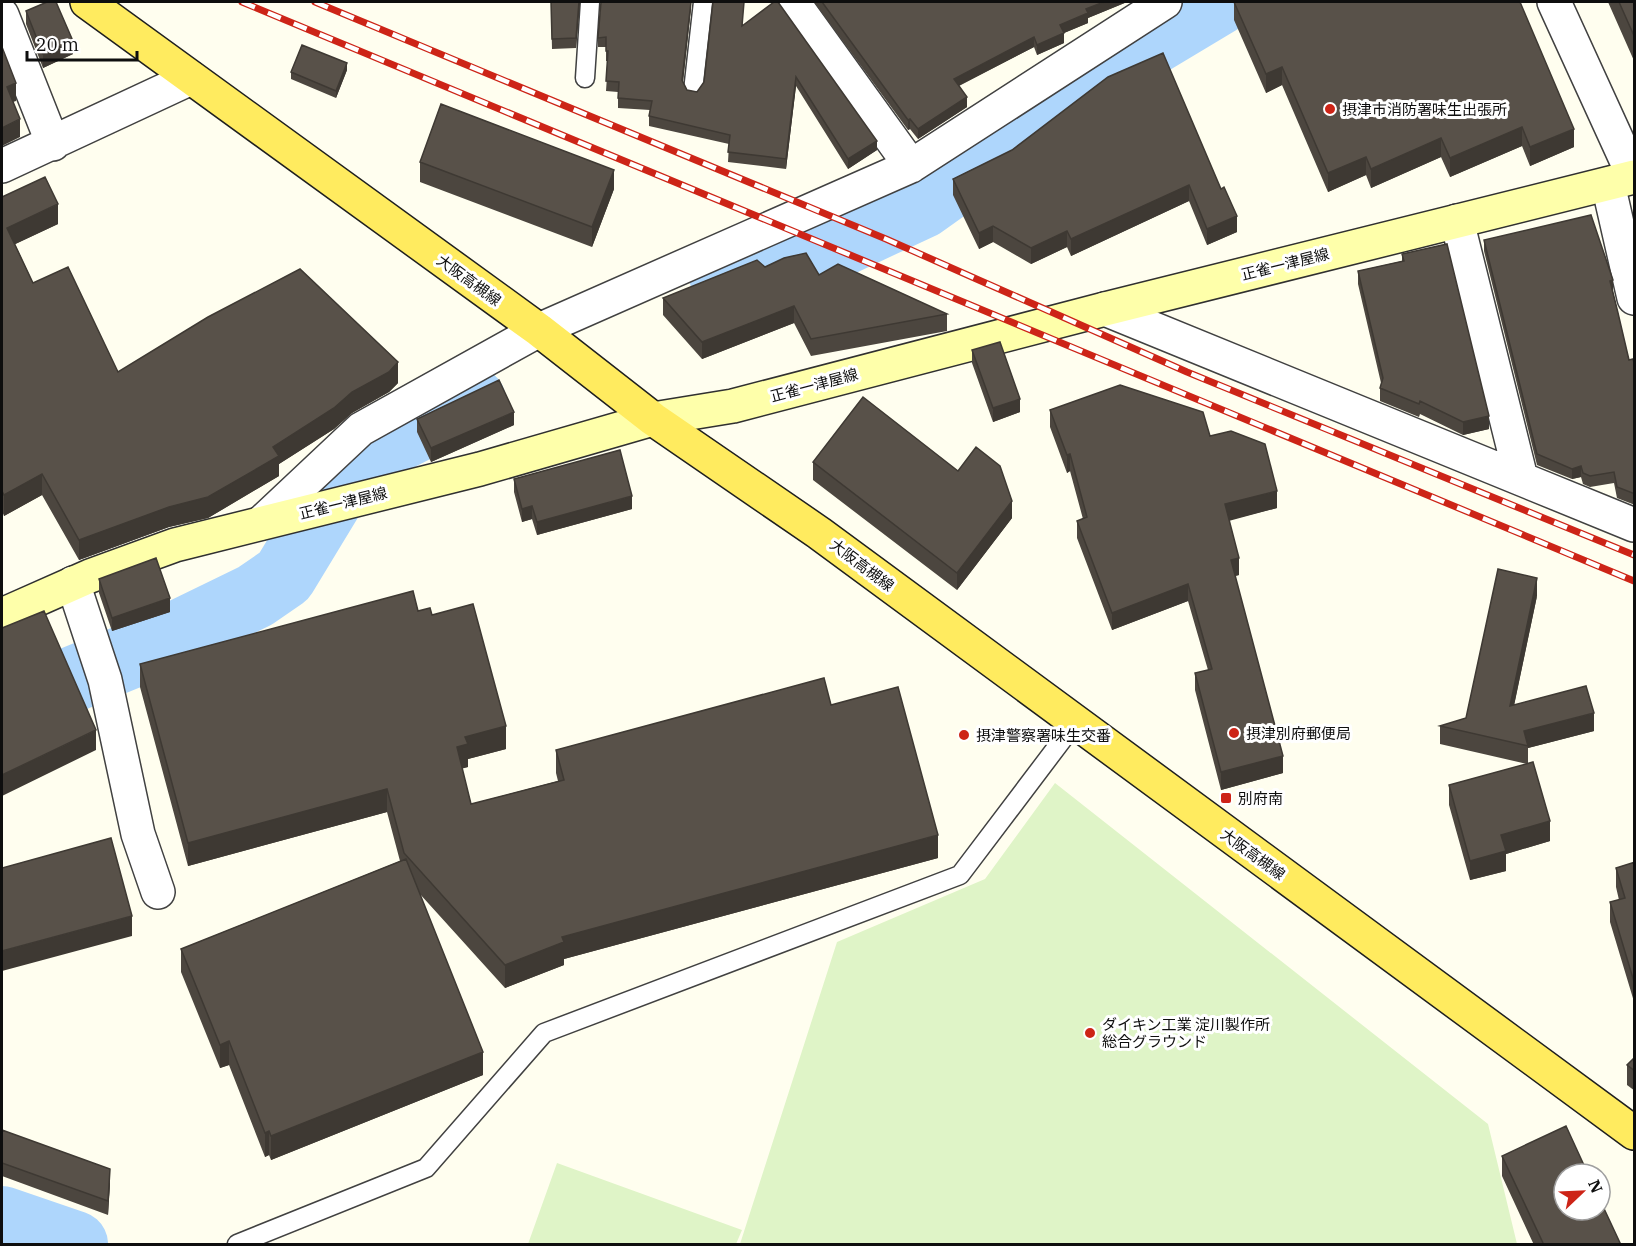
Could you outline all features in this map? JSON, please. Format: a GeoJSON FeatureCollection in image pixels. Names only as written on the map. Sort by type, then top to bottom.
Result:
{"type":"FeatureCollection","features":[{"type":"Feature","properties":{"kind":"main road","name":"大阪高槻線"},"geometry":{"type":"LineString","coordinates":[[87,2],[539,330],[653,419],[819,533],[1635,1133]]}},
{"type":"Feature","properties":{"kind":"main road","name":"正雀一津屋線"},"geometry":{"type":"LineString","coordinates":[[2,615],[73,583],[175,545],[480,469],[653,419],[733,406],[1106,309],[1625,179]]}},
{"type":"Feature","properties":{"kind":"street"},"geometry":{"type":"LineString","coordinates":[[792,2],[911,166]]}},
{"type":"Feature","properties":{"kind":"street"},"geometry":{"type":"LineString","coordinates":[[1554,2],[1625,179],[1635,298]]}},
{"type":"Feature","properties":{"kind":"street"},"geometry":{"type":"LineString","coordinates":[[261,523],[361,429],[539,330],[911,166],[1157,4]]}},
{"type":"Feature","properties":{"kind":"street"},"geometry":{"type":"LineString","coordinates":[[2,15],[53,144]]}},
{"type":"Feature","properties":{"kind":"street"},"geometry":{"type":"LineString","coordinates":[[2,166],[191,78]]}},
{"type":"Feature","properties":{"kind":"street"},"geometry":{"type":"LineString","coordinates":[[1458,221],[1521,478]]}},
{"type":"Feature","properties":{"kind":"street"},"geometry":{"type":"LineString","coordinates":[[1106,309],[1635,525]]}},
{"type":"Feature","properties":{"kind":"street"},"geometry":{"type":"LineString","coordinates":[[73,583],[101,670],[138,834],[158,892]]}},
{"type":"Feature","properties":{"kind":"lane"},"geometry":{"type":"LineString","coordinates":[[585,78],[590,2]]}},
{"type":"Feature","properties":{"kind":"lane"},"geometry":{"type":"LineString","coordinates":[[693,91],[703,2]]}},
{"type":"Feature","properties":{"kind":"lane"},"geometry":{"type":"LineString","coordinates":[[237,1245],[426,1168],[544,1033],[960,875],[1075,723]]}},
{"type":"Feature","properties":{"kind":"green space","name":"ダイキン工業 淀川製作所 総合グラウンド"},"geometry":{"type":"Polygon","coordinates":[[[1055,783],[1488,1124],[1517,1244],[740,1244],[837,942],[985,879],[1055,783]]]}},
{"type":"Feature","properties":{"kind":"green space"},"geometry":{"type":"Polygon","coordinates":[[[557,1163],[742,1230],[736,1244],[528,1244],[557,1163]]]}},
{"type":"Feature","properties":{"kind":"building"},"geometry":{"type":"Polygon","coordinates":[[[47,2],[56,2],[73,41],[43,54],[26,11],[47,2]]]}},
{"type":"Feature","properties":{"kind":"building"},"geometry":{"type":"Polygon","coordinates":[[[551,2],[579,2],[576,38],[552,39],[551,2]]]}},
{"type":"Feature","properties":{"kind":"building"},"geometry":{"type":"Polygon","coordinates":[[[601,2],[691,2],[682,80],[687,90],[697,92],[704,82],[713,2],[744,2],[742,26],[774,2],[778,2],[877,141],[848,159],[796,77],[786,159],[728,152],[730,135],[649,116],[652,101],[618,98],[619,82],[606,81],[608,51],[606,51],[606,37],[598,38],[601,2]]]}},
{"type":"Feature","properties":{"kind":"building"},"geometry":{"type":"Polygon","coordinates":[[[822,2],[1104,2],[1086,9],[1088,13],[1060,25],[1064,33],[1037,45],[1034,37],[954,79],[967,97],[918,129],[910,119],[908,120],[822,2]]]}},
{"type":"Feature","properties":{"kind":"building"},"geometry":{"type":"Polygon","coordinates":[[[1234,2],[1520,2],[1574,129],[1530,147],[1522,127],[1450,158],[1441,138],[1371,169],[1366,157],[1328,173],[1282,67],[1266,74],[1234,2]]]}},
{"type":"Feature","properties":{"kind":"building"},"geometry":{"type":"Polygon","coordinates":[[[1619,2],[1635,2],[1635,38],[1619,2]]]}},
{"type":"Feature","properties":{"kind":"building"},"geometry":{"type":"Polygon","coordinates":[[[302,45],[347,63],[336,91],[291,72],[302,45]]]}},
{"type":"Feature","properties":{"kind":"building"},"geometry":{"type":"Polygon","coordinates":[[[2,47],[16,83],[7,87],[20,119],[2,128],[2,47]]]}},
{"type":"Feature","properties":{"kind":"building"},"geometry":{"type":"Polygon","coordinates":[[[1163,53],[1221,189],[1224,187],[1237,216],[1207,229],[1189,185],[1071,239],[1067,231],[1031,248],[993,226],[979,233],[953,179],[1012,150],[1108,77],[1163,53]]]}},
{"type":"Feature","properties":{"kind":"building"},"geometry":{"type":"Polygon","coordinates":[[[441,104],[614,170],[592,227],[420,162],[441,104]]]}},
{"type":"Feature","properties":{"kind":"building"},"geometry":{"type":"Polygon","coordinates":[[[45,177],[58,204],[7,228],[33,283],[68,267],[118,372],[208,317],[300,269],[398,362],[389,372],[352,392],[334,408],[273,447],[279,456],[208,497],[169,507],[79,540],[42,474],[4,495],[2,491],[2,197],[45,177]]]}},
{"type":"Feature","properties":{"kind":"building"},"geometry":{"type":"Polygon","coordinates":[[[1591,215],[1613,280],[1610,281],[1629,360],[1633,359],[1635,366],[1635,494],[1617,487],[1614,472],[1590,476],[1583,473],[1581,466],[1572,469],[1537,454],[1484,240],[1591,215]]]}},
{"type":"Feature","properties":{"kind":"building"},"geometry":{"type":"Polygon","coordinates":[[[1447,244],[1489,416],[1463,422],[1420,401],[1419,404],[1380,388],[1383,378],[1358,271],[1404,261],[1402,254],[1447,244]]]}},
{"type":"Feature","properties":{"kind":"building"},"geometry":{"type":"Polygon","coordinates":[[[806,253],[819,275],[838,264],[947,314],[811,339],[794,306],[702,342],[663,298],[757,260],[765,267],[784,258],[806,253]]]}},
{"type":"Feature","properties":{"kind":"building"},"geometry":{"type":"Polygon","coordinates":[[[1000,342],[1020,399],[993,408],[972,350],[1000,342]]]}},
{"type":"Feature","properties":{"kind":"building"},"geometry":{"type":"Polygon","coordinates":[[[499,380],[514,412],[431,448],[417,419],[499,380]]]}},
{"type":"Feature","properties":{"kind":"building"},"geometry":{"type":"Polygon","coordinates":[[[1120,385],[1203,412],[1210,436],[1231,431],[1265,444],[1277,491],[1225,504],[1239,558],[1231,560],[1283,756],[1221,772],[1195,673],[1212,669],[1188,584],[1112,613],[1077,521],[1087,517],[1070,454],[1067,455],[1050,410],[1120,385]]]}},
{"type":"Feature","properties":{"kind":"building"},"geometry":{"type":"Polygon","coordinates":[[[863,397],[958,471],[976,447],[1000,466],[1012,501],[957,573],[813,462],[863,397]]]}},
{"type":"Feature","properties":{"kind":"building"},"geometry":{"type":"Polygon","coordinates":[[[620,450],[632,496],[537,522],[532,506],[522,509],[514,479],[620,450]]]}},
{"type":"Feature","properties":{"kind":"building"},"geometry":{"type":"Polygon","coordinates":[[[156,558],[170,598],[112,618],[99,579],[156,558]]]}},
{"type":"Feature","properties":{"kind":"building"},"geometry":{"type":"Polygon","coordinates":[[[1498,569],[1537,578],[1510,706],[1586,686],[1594,713],[1524,731],[1528,746],[1440,726],[1466,718],[1498,569]]]}},
{"type":"Feature","properties":{"kind":"building"},"geometry":{"type":"Polygon","coordinates":[[[413,591],[418,611],[430,608],[432,615],[473,604],[506,726],[465,737],[468,744],[457,747],[471,804],[564,780],[556,750],[824,678],[831,705],[898,687],[938,835],[562,937],[564,942],[505,965],[404,853],[387,789],[188,843],[140,664],[413,591]]]}},
{"type":"Feature","properties":{"kind":"building"},"geometry":{"type":"Polygon","coordinates":[[[44,611],[96,730],[2,775],[2,628],[44,611]]]}},
{"type":"Feature","properties":{"kind":"building"},"geometry":{"type":"Polygon","coordinates":[[[1533,762],[1550,821],[1501,835],[1506,851],[1470,861],[1449,785],[1533,762]]]}},
{"type":"Feature","properties":{"kind":"building"},"geometry":{"type":"Polygon","coordinates":[[[111,838],[132,916],[2,951],[2,868],[111,838]]]}},
{"type":"Feature","properties":{"kind":"building"},"geometry":{"type":"Polygon","coordinates":[[[406,859],[483,1052],[271,1136],[269,1131],[265,1133],[229,1041],[220,1045],[181,949],[406,859]]]}},
{"type":"Feature","properties":{"kind":"building"},"geometry":{"type":"Polygon","coordinates":[[[1635,862],[1635,985],[1610,902],[1625,898],[1616,868],[1635,862]]]}},
{"type":"Feature","properties":{"kind":"building"},"geometry":{"type":"Polygon","coordinates":[[[1635,1057],[1635,1071],[1627,1065],[1635,1057]]]}},
{"type":"Feature","properties":{"kind":"building"},"geometry":{"type":"Polygon","coordinates":[[[1566,1126],[1582,1162],[1552,1162],[1552,1222],[1610,1222],[1621,1245],[1544,1245],[1502,1156],[1566,1126]]]}},
{"type":"Feature","properties":{"kind":"building"},"geometry":{"type":"Polygon","coordinates":[[[2,1130],[110,1169],[108,1201],[2,1163],[2,1130]]]}},
{"type":"Feature","properties":{"kind":"waterway"},"geometry":{"type":"LineString","coordinates":[[722,276],[762,261],[810,258],[923,205],[1144,47],[1219,2]]}},
{"type":"Feature","properties":{"kind":"waterway"},"geometry":{"type":"LineString","coordinates":[[2,708],[142,651],[255,596],[284,576],[344,477],[383,446],[473,400]]}},
{"type":"Feature","properties":{"kind":"waterway"},"geometry":{"type":"LineString","coordinates":[[2,1219],[75,1244]]}},
{"type":"Feature","properties":{"kind":"railway"},"geometry":{"type":"LineString","coordinates":[[242,2],[1634,581]]}},
{"type":"Feature","properties":{"kind":"railway"},"geometry":{"type":"LineString","coordinates":[[315,2],[886,239],[1187,372],[1634,555]]}},
{"type":"Feature","properties":{"kind":"place","name":"摂津市消防署味生出張所"},"geometry":{"type":"Point","coordinates":[1330,109]}},
{"type":"Feature","properties":{"kind":"place","name":"摂津別府郵便局"},"geometry":{"type":"Point","coordinates":[1234,733]}},
{"type":"Feature","properties":{"kind":"place","name":"摂津警察署味生交番"},"geometry":{"type":"Point","coordinates":[964,735]}},
{"type":"Feature","properties":{"kind":"place","name":"別府南"},"geometry":{"type":"Point","coordinates":[1226,798]}},
{"type":"Feature","properties":{"kind":"place","name":"ダイキン工業 淀川製作所 総合グラウンド"},"geometry":{"type":"Point","coordinates":[1090,1033]}}]}
